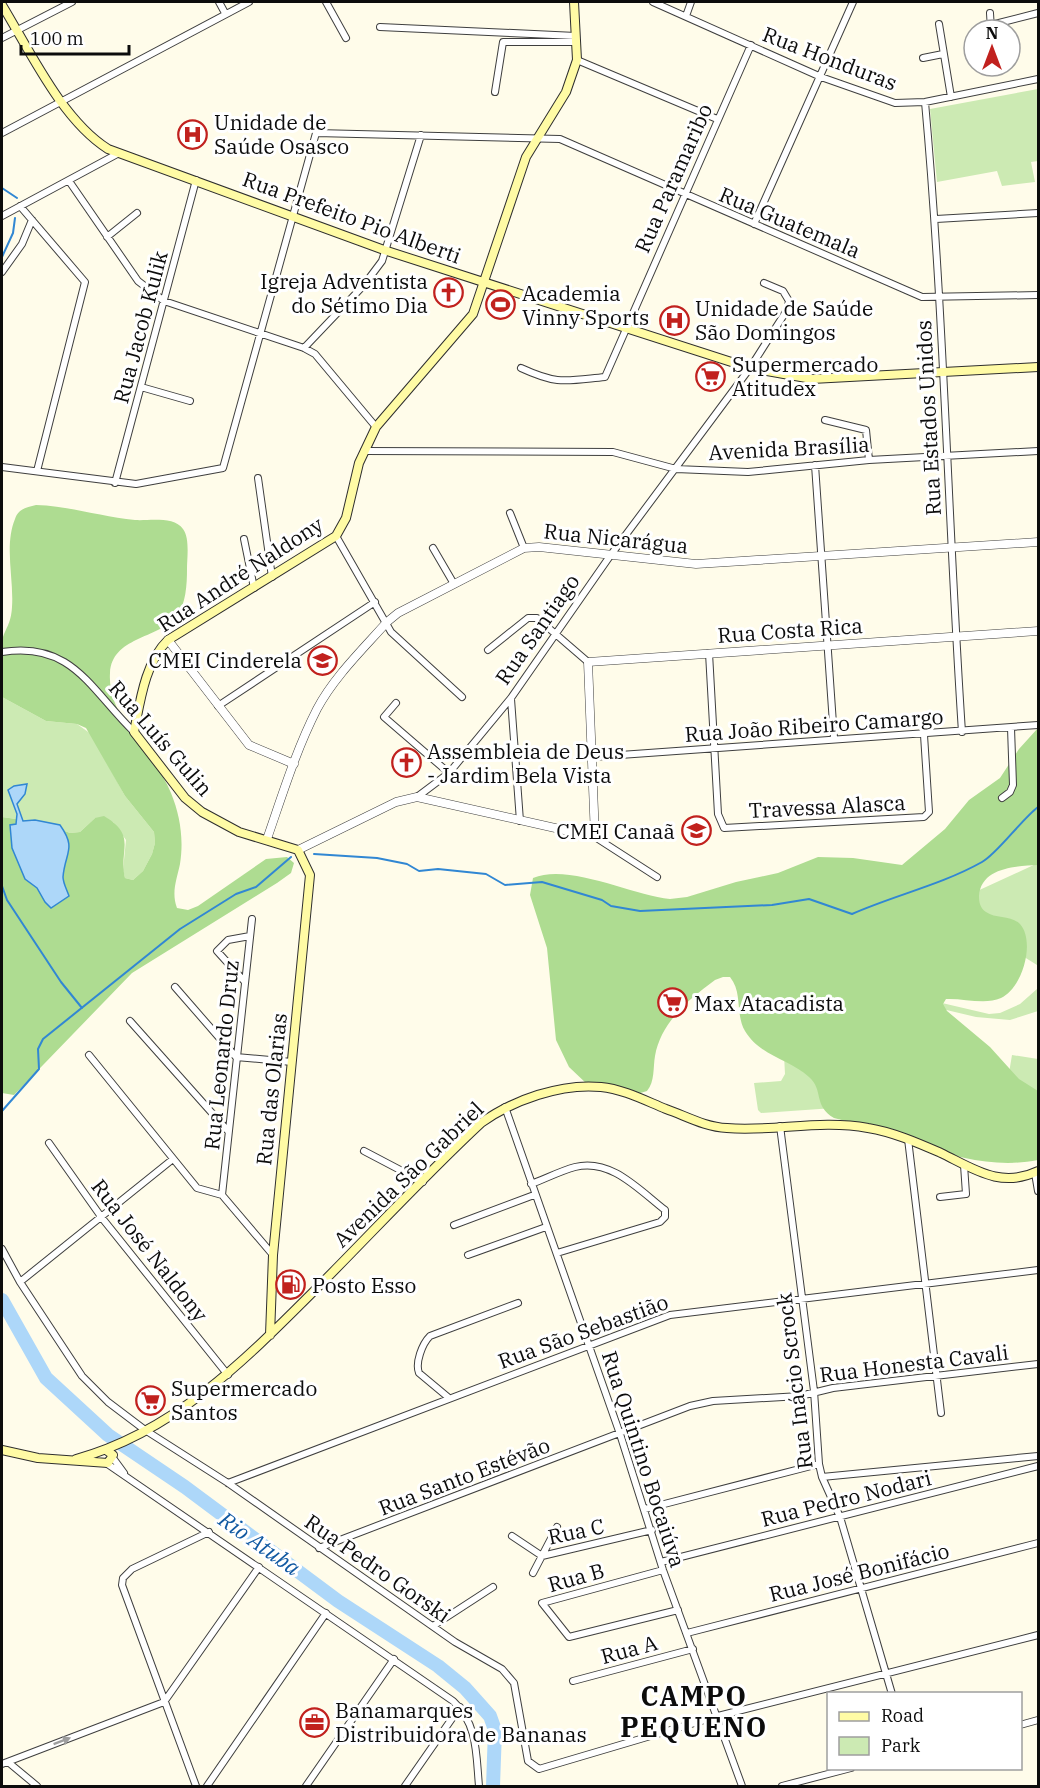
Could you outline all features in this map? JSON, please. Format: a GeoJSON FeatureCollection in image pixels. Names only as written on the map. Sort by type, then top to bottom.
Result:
{"type":"FeatureCollection","features":[{"type":"Feature","properties":{"kind":"main road","name":"Rua André Naldony"},"geometry":{"type":"LineString","coordinates":[[134,732],[153,660],[168,640],[336,536],[346,518],[364,451],[376,427],[473,314],[526,157],[566,92],[577,60],[574,2]]}},
{"type":"Feature","properties":{"kind":"main road","name":"Rua Prefeito Pio Alberti"},"geometry":{"type":"LineString","coordinates":[[2,5],[63,102],[87,134],[108,149],[291,214],[384,250],[750,369],[812,378],[1038,367]]}},
{"type":"Feature","properties":{"kind":"main road","name":"Rua Luís Gulin"},"geometry":{"type":"LineString","coordinates":[[134,732],[185,798],[202,812],[239,832],[298,850]]}},
{"type":"Feature","properties":{"kind":"main road","name":"Rua das Olarias"},"geometry":{"type":"LineString","coordinates":[[270,1335],[273,1255],[310,875],[298,850]]}},
{"type":"Feature","properties":{"kind":"main road","name":"Avenida São Gabriel"},"geometry":{"type":"LineString","coordinates":[[107,1457],[119,1444],[179,1411],[228,1375],[481,1123],[505,1107],[562,1091],[602,1087],[700,1122],[725,1128],[809,1124],[868,1128],[908,1139],[984,1175],[1002,1179],[1037,1172]]}},
{"type":"Feature","properties":{"kind":"main road"},"geometry":{"type":"LineString","coordinates":[[2,1450],[38,1458],[107,1457]]}},
{"type":"Feature","properties":{"kind":"street"},"geometry":{"type":"LineString","coordinates":[[2,38],[72,2]]}},
{"type":"Feature","properties":{"kind":"street"},"geometry":{"type":"LineString","coordinates":[[219,2],[225,13]]}},
{"type":"Feature","properties":{"kind":"street"},"geometry":{"type":"LineString","coordinates":[[2,132],[63,102],[249,2]]}},
{"type":"Feature","properties":{"kind":"street"},"geometry":{"type":"LineString","coordinates":[[326,2],[346,38]]}},
{"type":"Feature","properties":{"kind":"street","name":"Rua Honduras"},"geometry":{"type":"LineString","coordinates":[[653,2],[822,76],[895,103],[925,102],[1038,79]]}},
{"type":"Feature","properties":{"kind":"street"},"geometry":{"type":"LineString","coordinates":[[686,16],[691,2]]}},
{"type":"Feature","properties":{"kind":"street"},"geometry":{"type":"LineString","coordinates":[[754,224],[822,76],[853,2]]}},
{"type":"Feature","properties":{"kind":"street"},"geometry":{"type":"LineString","coordinates":[[990,13],[990,18]]}},
{"type":"Feature","properties":{"kind":"street"},"geometry":{"type":"LineString","coordinates":[[1021,18],[1038,13]]}},
{"type":"Feature","properties":{"kind":"street"},"geometry":{"type":"LineString","coordinates":[[939,24],[951,97]]}},
{"type":"Feature","properties":{"kind":"street"},"geometry":{"type":"LineString","coordinates":[[380,27],[577,39]]}},
{"type":"Feature","properties":{"kind":"street"},"geometry":{"type":"LineString","coordinates":[[495,92],[502,42],[577,39]]}},
{"type":"Feature","properties":{"kind":"street","name":"Rua Paramaribo"},"geometry":{"type":"LineString","coordinates":[[521,368],[558,382],[605,377],[624,328],[751,45]]}},
{"type":"Feature","properties":{"kind":"street"},"geometry":{"type":"LineString","coordinates":[[923,58],[943,54]]}},
{"type":"Feature","properties":{"kind":"street"},"geometry":{"type":"LineString","coordinates":[[577,60],[717,119]]}},
{"type":"Feature","properties":{"kind":"street","name":"Rua Estados Unidos"},"geometry":{"type":"LineString","coordinates":[[925,102],[936,219],[941,371],[948,456],[962,732]]}},
{"type":"Feature","properties":{"kind":"street","name":"Rua Guatemala"},"geometry":{"type":"LineString","coordinates":[[291,214],[316,133],[560,138],[685,195],[922,297],[938,299],[1038,295]]}},
{"type":"Feature","properties":{"kind":"street"},"geometry":{"type":"LineString","coordinates":[[304,348],[364,285],[382,261],[421,135]]}},
{"type":"Feature","properties":{"kind":"street"},"geometry":{"type":"LineString","coordinates":[[2,216],[119,153]]}},
{"type":"Feature","properties":{"kind":"street","name":"Rua Jacob Kulik"},"geometry":{"type":"LineString","coordinates":[[115,483],[196,180]]}},
{"type":"Feature","properties":{"kind":"street"},"geometry":{"type":"LineString","coordinates":[[69,181],[138,281],[164,301],[304,348],[315,354],[376,427]]}},
{"type":"Feature","properties":{"kind":"street"},"geometry":{"type":"LineString","coordinates":[[20,206],[85,282],[37,471]]}},
{"type":"Feature","properties":{"kind":"street"},"geometry":{"type":"LineString","coordinates":[[107,237],[137,213]]}},
{"type":"Feature","properties":{"kind":"street"},"geometry":{"type":"LineString","coordinates":[[936,219],[1038,213]]}},
{"type":"Feature","properties":{"kind":"street"},"geometry":{"type":"LineString","coordinates":[[2,467],[136,484],[223,468],[291,214]]}},
{"type":"Feature","properties":{"kind":"street"},"geometry":{"type":"LineString","coordinates":[[2,272],[22,244],[32,220]]}},
{"type":"Feature","properties":{"kind":"street","name":"Rua Santiago"},"geometry":{"type":"LineString","coordinates":[[298,850],[396,802],[417,796],[449,773],[511,698],[610,556],[750,369],[786,310],[789,301],[783,291],[764,283]]}},
{"type":"Feature","properties":{"kind":"street"},"geometry":{"type":"LineString","coordinates":[[141,387],[190,401]]}},
{"type":"Feature","properties":{"kind":"street"},"geometry":{"type":"LineString","coordinates":[[825,420],[866,430],[869,460]]}},
{"type":"Feature","properties":{"kind":"street","name":"Avenida Brasília"},"geometry":{"type":"LineString","coordinates":[[364,451],[613,452],[676,469],[748,472],[869,460],[1038,451]]}},
{"type":"Feature","properties":{"kind":"street"},"geometry":{"type":"LineString","coordinates":[[815,465],[834,738]]}},
{"type":"Feature","properties":{"kind":"street"},"geometry":{"type":"LineString","coordinates":[[258,478],[272,577]]}},
{"type":"Feature","properties":{"kind":"street"},"geometry":{"type":"LineString","coordinates":[[510,513],[524,548]]}},
{"type":"Feature","properties":{"kind":"street"},"geometry":{"type":"LineString","coordinates":[[336,536],[391,632],[462,697]]}},
{"type":"Feature","properties":{"kind":"street"},"geometry":{"type":"LineString","coordinates":[[244,539],[254,588]]}},
{"type":"Feature","properties":{"kind":"street","name":"Rua Nicarágua"},"geometry":{"type":"LineString","coordinates":[[267,839],[317,709],[331,688],[387,622],[398,613],[524,548],[539,547],[696,564],[1038,542]]}},
{"type":"Feature","properties":{"kind":"street"},"geometry":{"type":"LineString","coordinates":[[433,548],[454,584]]}},
{"type":"Feature","properties":{"kind":"street"},"geometry":{"type":"LineString","coordinates":[[218,706],[375,602]]}},
{"type":"Feature","properties":{"kind":"street"},"geometry":{"type":"LineString","coordinates":[[488,650],[528,618],[537,618],[557,632],[588,662],[595,837]]}},
{"type":"Feature","properties":{"kind":"street","name":"Rua Costa Rica"},"geometry":{"type":"LineString","coordinates":[[588,662],[1038,632]]}},
{"type":"Feature","properties":{"kind":"street"},"geometry":{"type":"LineString","coordinates":[[168,640],[249,745],[294,764]]}},
{"type":"Feature","properties":{"kind":"street","name":"Rua Luís Gulin"},"geometry":{"type":"LineString","coordinates":[[2,652],[37,650],[76,668],[134,732]]}},
{"type":"Feature","properties":{"kind":"street"},"geometry":{"type":"LineString","coordinates":[[709,653],[716,747]]}},
{"type":"Feature","properties":{"kind":"street"},"geometry":{"type":"LineString","coordinates":[[511,698],[520,821]]}},
{"type":"Feature","properties":{"kind":"street"},"geometry":{"type":"LineString","coordinates":[[396,703],[384,717],[449,773]]}},
{"type":"Feature","properties":{"kind":"street","name":"Rua João Ribeiro Camargo"},"geometry":{"type":"LineString","coordinates":[[592,757],[834,738],[924,735],[1038,725]]}},
{"type":"Feature","properties":{"kind":"street"},"geometry":{"type":"LineString","coordinates":[[1002,798],[1010,792],[1013,785],[1011,728]]}},
{"type":"Feature","properties":{"kind":"street","name":"Travessa Alasca"},"geometry":{"type":"LineString","coordinates":[[716,747],[718,814],[724,828],[924,818],[929,812],[924,735]]}},
{"type":"Feature","properties":{"kind":"street"},"geometry":{"type":"LineString","coordinates":[[417,796],[595,837],[657,877]]}},
{"type":"Feature","properties":{"kind":"street","name":"Rua Leonardo Druz"},"geometry":{"type":"LineString","coordinates":[[222,1195],[252,919]]}},
{"type":"Feature","properties":{"kind":"street"},"geometry":{"type":"LineString","coordinates":[[245,982],[218,951],[228,940],[250,936]]}},
{"type":"Feature","properties":{"kind":"street"},"geometry":{"type":"LineString","coordinates":[[175,987],[236,1057],[292,1062]]}},
{"type":"Feature","properties":{"kind":"street"},"geometry":{"type":"LineString","coordinates":[[130,1022],[228,1131]]}},
{"type":"Feature","properties":{"kind":"street"},"geometry":{"type":"LineString","coordinates":[[90,1055],[197,1188],[222,1195],[273,1255]]}},
{"type":"Feature","properties":{"kind":"street","name":"Rua Quintino Bocaiúva"},"geometry":{"type":"LineString","coordinates":[[505,1107],[534,1195],[557,1253],[620,1434],[663,1570],[742,1786]]}},
{"type":"Feature","properties":{"kind":"street","name":"Rua Inácio Scrock"},"geometry":{"type":"LineString","coordinates":[[780,1126],[814,1391],[819,1464],[822,1478],[840,1517],[891,1692]]}},
{"type":"Feature","properties":{"kind":"street"},"geometry":{"type":"LineString","coordinates":[[908,1139],[941,1413]]}},
{"type":"Feature","properties":{"kind":"street","name":"Rua José Naldony"},"geometry":{"type":"LineString","coordinates":[[49,1143],[102,1218],[228,1375]]}},
{"type":"Feature","properties":{"kind":"street"},"geometry":{"type":"LineString","coordinates":[[364,1151],[423,1182]]}},
{"type":"Feature","properties":{"kind":"street"},"geometry":{"type":"LineString","coordinates":[[20,1282],[173,1159]]}},
{"type":"Feature","properties":{"kind":"street"},"geometry":{"type":"LineString","coordinates":[[531,1184],[576,1167],[597,1165],[615,1172],[665,1210],[665,1217],[660,1222],[557,1253]]}},
{"type":"Feature","properties":{"kind":"street"},"geometry":{"type":"LineString","coordinates":[[940,1197],[966,1194],[964,1165]]}},
{"type":"Feature","properties":{"kind":"street"},"geometry":{"type":"LineString","coordinates":[[1037,1172],[1038,1191]]}},
{"type":"Feature","properties":{"kind":"street"},"geometry":{"type":"LineString","coordinates":[[454,1225],[534,1195]]}},
{"type":"Feature","properties":{"kind":"street"},"geometry":{"type":"LineString","coordinates":[[468,1255],[546,1227]]}},
{"type":"Feature","properties":{"kind":"street","name":"Rua Pedro Gorski"},"geometry":{"type":"LineString","coordinates":[[2,1250],[20,1282],[82,1376],[108,1402],[145,1430],[228,1483],[319,1548],[509,1676],[514,1683],[528,1761],[539,1769],[718,1716]]}},
{"type":"Feature","properties":{"kind":"street","name":"Rua São Sebastião"},"geometry":{"type":"LineString","coordinates":[[228,1483],[670,1315],[925,1282],[1038,1270]]}},
{"type":"Feature","properties":{"kind":"street"},"geometry":{"type":"LineString","coordinates":[[449,1398],[417,1368],[424,1341],[430,1336],[518,1303]]}},
{"type":"Feature","properties":{"kind":"street","name":"Rua Honesta Cavali"},"geometry":{"type":"LineString","coordinates":[[620,1434],[690,1406],[713,1401],[800,1396],[814,1391],[1038,1364]]}},
{"type":"Feature","properties":{"kind":"street","name":"Rua Santo Estévão"},"geometry":{"type":"LineString","coordinates":[[319,1548],[620,1434]]}},
{"type":"Feature","properties":{"kind":"street"},"geometry":{"type":"LineString","coordinates":[[822,1478],[1038,1456]]}},
{"type":"Feature","properties":{"kind":"street"},"geometry":{"type":"LineString","coordinates":[[107,1457],[127,1476],[394,1659],[460,1707],[473,1730],[479,1786]]}},
{"type":"Feature","properties":{"kind":"street"},"geometry":{"type":"LineString","coordinates":[[645,1509],[819,1464]]}},
{"type":"Feature","properties":{"kind":"street","name":"Rua Pedro Nodari"},"geometry":{"type":"LineString","coordinates":[[661,1562],[1038,1466]]}},
{"type":"Feature","properties":{"kind":"street"},"geometry":{"type":"LineString","coordinates":[[532,1573],[557,1527]]}},
{"type":"Feature","properties":{"kind":"street","name":"Rua C"},"geometry":{"type":"LineString","coordinates":[[512,1536],[542,1556],[652,1530]]}},
{"type":"Feature","properties":{"kind":"street"},"geometry":{"type":"LineString","coordinates":[[196,1786],[123,1590],[123,1578],[132,1569],[209,1532]]}},
{"type":"Feature","properties":{"kind":"street","name":"Rua José Bonifácio"},"geometry":{"type":"LineString","coordinates":[[687,1633],[1038,1543]]}},
{"type":"Feature","properties":{"kind":"street"},"geometry":{"type":"LineString","coordinates":[[5,1763],[164,1702],[259,1567]]}},
{"type":"Feature","properties":{"kind":"street","name":"Rua B"},"geometry":{"type":"LineString","coordinates":[[663,1570],[542,1603],[569,1637],[678,1610]]}},
{"type":"Feature","properties":{"kind":"street"},"geometry":{"type":"LineString","coordinates":[[433,1626],[493,1587]]}},
{"type":"Feature","properties":{"kind":"street"},"geometry":{"type":"LineString","coordinates":[[207,1786],[326,1613]]}},
{"type":"Feature","properties":{"kind":"street"},"geometry":{"type":"LineString","coordinates":[[718,1716],[1038,1635]]}},
{"type":"Feature","properties":{"kind":"street","name":"Rua A"},"geometry":{"type":"LineString","coordinates":[[573,1681],[693,1649]]}},
{"type":"Feature","properties":{"kind":"street"},"geometry":{"type":"LineString","coordinates":[[306,1786],[394,1659]]}},
{"type":"Feature","properties":{"kind":"street"},"geometry":{"type":"LineString","coordinates":[[405,1786],[460,1707]]}},
{"type":"Feature","properties":{"kind":"street"},"geometry":{"type":"LineString","coordinates":[[1022,1724],[1038,1720]]}},
{"type":"Feature","properties":{"kind":"street"},"geometry":{"type":"LineString","coordinates":[[5,1763],[37,1786]]}},
{"type":"Feature","properties":{"kind":"street"},"geometry":{"type":"LineString","coordinates":[[782,1786],[843,1770]]}},
{"type":"Feature","properties":{"kind":"green space"},"geometry":{"type":"Polygon","coordinates":[[[1038,89],[1038,161],[1031,162],[1035,182],[1002,186],[997,171],[937,182],[930,109],[1038,89]]]}},
{"type":"Feature","properties":{"kind":"green space"},"geometry":{"type":"Polygon","coordinates":[[[36,505],[61,507],[123,519],[174,522],[183,529],[187,538],[187,581],[184,600],[179,612],[168,624],[118,652],[110,673],[111,690],[116,706],[133,735],[164,778],[177,810],[182,845],[175,891],[177,908],[188,910],[198,906],[266,859],[287,857],[294,863],[291,873],[277,883],[132,973],[14,1095],[2,1093],[2,817],[44,823],[70,833],[80,832],[95,818],[104,816],[121,830],[125,844],[123,868],[125,878],[133,880],[143,871],[155,843],[154,832],[125,796],[86,728],[77,724],[46,721],[2,697],[2,641],[12,607],[10,540],[18,513],[36,505]]]}},
{"type":"Feature","properties":{"kind":"green space"},"geometry":{"type":"Polygon","coordinates":[[[2,697],[46,721],[77,724],[91,734],[125,796],[154,832],[155,843],[152,854],[143,871],[133,880],[125,878],[123,870],[126,840],[113,822],[95,818],[80,832],[70,833],[44,823],[2,817],[2,697]]]}},
{"type":"Feature","properties":{"kind":"green space"},"geometry":{"type":"Polygon","coordinates":[[[1038,728],[1038,865],[1020,866],[993,874],[981,886],[979,896],[980,905],[986,912],[1012,919],[1020,924],[1027,942],[1024,964],[1015,985],[1001,998],[981,1001],[946,999],[943,1004],[947,1011],[990,1047],[1019,1079],[1038,1091],[1038,1160],[1012,1163],[986,1162],[961,1157],[834,1118],[823,1108],[814,1082],[809,1077],[767,1052],[745,1031],[740,1018],[738,997],[730,977],[715,980],[686,1003],[670,1022],[658,1044],[653,1079],[647,1091],[637,1094],[588,1085],[569,1067],[556,1040],[547,948],[530,895],[533,878],[548,874],[564,874],[670,899],[687,897],[736,882],[778,873],[818,857],[853,858],[902,865],[945,829],[969,800],[1000,778],[1019,749],[1038,728]]]}},
{"type":"Feature","properties":{"kind":"green space"},"geometry":{"type":"Polygon","coordinates":[[[1038,863],[1038,1011],[1010,1020],[976,1017],[938,1008],[989,1126],[1013,1163],[834,1108],[761,1113],[758,1110],[754,1083],[781,1081],[785,1074],[782,1017],[942,1003],[989,1014],[1000,1013],[1020,1004],[1037,989],[1037,965],[1021,955],[962,898],[1038,863]]]}},
{"type":"Feature","properties":{"kind":"green space"},"geometry":{"type":"Polygon","coordinates":[[[1012,1055],[1038,1059],[1038,1098],[1009,1073],[1012,1055]]]}},
{"type":"Feature","properties":{"kind":"water"},"geometry":{"type":"Polygon","coordinates":[[[27,784],[25,794],[17,804],[23,821],[35,820],[60,825],[69,845],[63,877],[69,896],[51,908],[37,888],[25,879],[12,848],[10,825],[16,824],[17,814],[8,790],[14,786],[27,784]]]}},
{"type":"Feature","properties":{"kind":"waterway"},"geometry":{"type":"LineString","coordinates":[[2,188],[17,198]]}},
{"type":"Feature","properties":{"kind":"waterway"},"geometry":{"type":"LineString","coordinates":[[2,257],[13,233],[15,218]]}},
{"type":"Feature","properties":{"kind":"waterway"},"geometry":{"type":"LineString","coordinates":[[314,854],[377,858],[407,864],[419,871],[438,869],[486,874],[505,885],[542,882],[602,900],[611,906],[640,911],[772,905],[809,899],[852,914],[950,877],[982,862],[995,852],[1038,807]]}},
{"type":"Feature","properties":{"kind":"waterway"},"geometry":{"type":"LineString","coordinates":[[2,1111],[39,1069],[38,1049],[43,1039],[180,929],[236,894],[256,887],[291,857]]}},
{"type":"Feature","properties":{"kind":"waterway"},"geometry":{"type":"LineString","coordinates":[[2,886],[7,900],[61,982],[82,1008]]}},
{"type":"Feature","properties":{"kind":"waterway","name":"Rio Atuba"},"geometry":{"type":"LineString","coordinates":[[2,1300],[46,1378],[108,1435],[185,1487],[338,1601],[438,1666],[465,1688],[490,1716],[495,1730],[493,1786]]}},
{"type":"Feature","properties":{"kind":"place","name":"Unidade de Saúde Osasco"},"geometry":{"type":"Point","coordinates":[193,134]}},
{"type":"Feature","properties":{"kind":"place","name":"Igreja Adventista do Sétimo Dia"},"geometry":{"type":"Point","coordinates":[449,293]}},
{"type":"Feature","properties":{"kind":"place","name":"Academia Vinny Sports"},"geometry":{"type":"Point","coordinates":[501,305]}},
{"type":"Feature","properties":{"kind":"place","name":"Unidade de Saúde São Domingos"},"geometry":{"type":"Point","coordinates":[674,320]}},
{"type":"Feature","properties":{"kind":"place","name":"Supermercado Atitudex"},"geometry":{"type":"Point","coordinates":[711,376]}},
{"type":"Feature","properties":{"kind":"place","name":"CMEI Cinderela"},"geometry":{"type":"Point","coordinates":[323,660]}},
{"type":"Feature","properties":{"kind":"place","name":"Assembleia de Deus - Jardim Bela Vista"},"geometry":{"type":"Point","coordinates":[406,763]}},
{"type":"Feature","properties":{"kind":"place","name":"CMEI Canaã"},"geometry":{"type":"Point","coordinates":[696,831]}},
{"type":"Feature","properties":{"kind":"place","name":"Max Atacadista"},"geometry":{"type":"Point","coordinates":[673,1003]}},
{"type":"Feature","properties":{"kind":"place","name":"Posto Esso"},"geometry":{"type":"Point","coordinates":[291,1285]}},
{"type":"Feature","properties":{"kind":"place","name":"Supermercado Santos"},"geometry":{"type":"Point","coordinates":[150,1400]}},
{"type":"Feature","properties":{"kind":"place","name":"Banamarques Distribuidora de Bananas"},"geometry":{"type":"Point","coordinates":[314,1722]}},
{"type":"Feature","properties":{"kind":"district","name":"CAMPO PEQUENO"},"geometry":{"type":"Point","coordinates":[694,1710]}}]}
